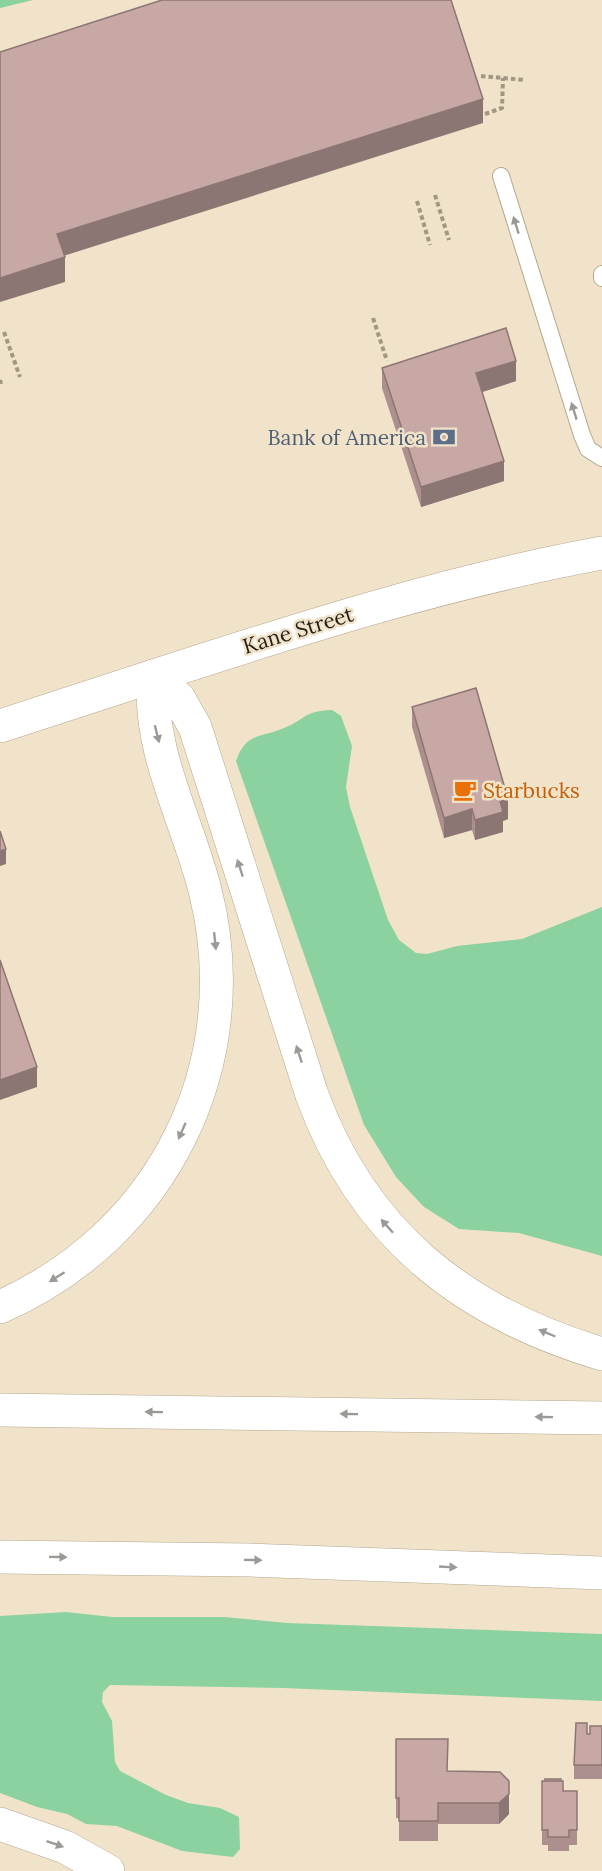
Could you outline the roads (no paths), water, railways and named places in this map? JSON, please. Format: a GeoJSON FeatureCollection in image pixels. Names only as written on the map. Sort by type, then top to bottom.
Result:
{"type":"FeatureCollection","features":[{"type":"Feature","properties":{"kind":"main road","name":"Kane Street"},"geometry":{"type":"LineString","coordinates":[[0,726],[406,597],[554,561],[602,553]]}},
{"type":"Feature","properties":{"kind":"main road"},"geometry":{"type":"LineString","coordinates":[[0,1307],[34,1291],[71,1268],[111,1234],[136,1207],[165,1166],[182,1133],[206,1063],[216,999],[215,939],[204,887],[157,736],[153,708],[154,676]]}},
{"type":"Feature","properties":{"kind":"main road"},"geometry":{"type":"LineString","coordinates":[[154,676],[179,699],[195,727],[312,1095],[330,1140],[362,1196],[407,1246],[470,1294],[543,1332],[602,1354]]}},
{"type":"Feature","properties":{"kind":"main road"},"geometry":{"type":"LineString","coordinates":[[0,1410],[602,1418]]}},
{"type":"Feature","properties":{"kind":"main road"},"geometry":{"type":"LineString","coordinates":[[0,1557],[250,1560],[602,1574]]}},
{"type":"Feature","properties":{"kind":"main road"},"geometry":{"type":"LineString","coordinates":[[0,1824],[65,1847],[108,1871]]}},
{"type":"Feature","properties":{"kind":"lane"},"geometry":{"type":"LineString","coordinates":[[501,176],[582,435],[588,449],[602,458]]}},
{"type":"Feature","properties":{"kind":"place","name":"Bank of America"},"geometry":{"type":"Point","coordinates":[444,437]}},
{"type":"Feature","properties":{"kind":"place","name":"Starbucks"},"geometry":{"type":"Point","coordinates":[465,790]}}]}
